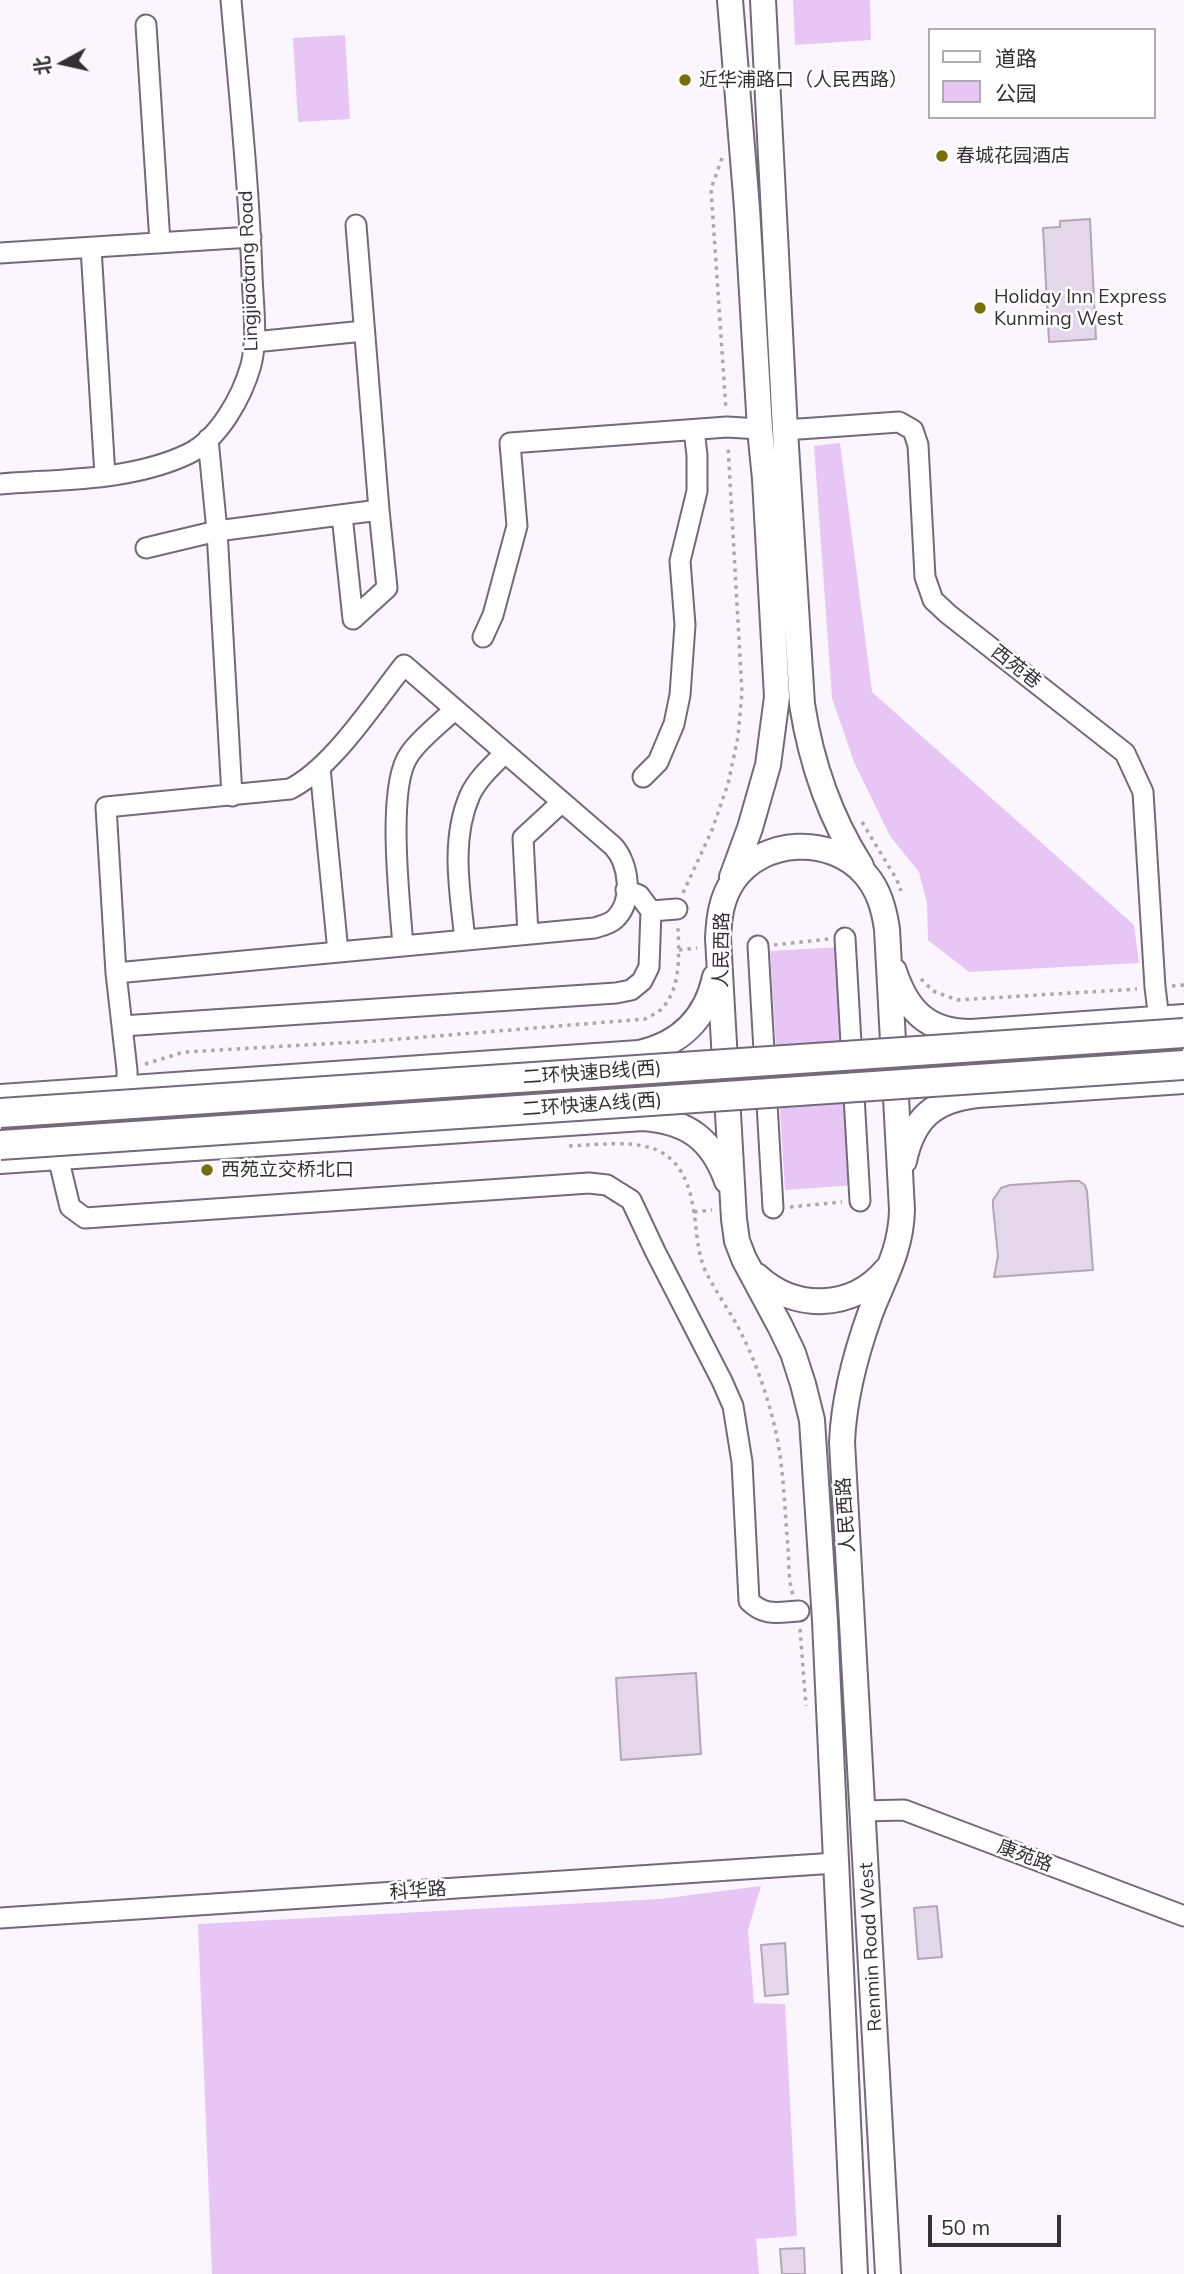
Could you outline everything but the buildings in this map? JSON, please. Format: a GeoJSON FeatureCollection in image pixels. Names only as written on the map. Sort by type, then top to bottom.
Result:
{"type":"FeatureCollection","features":[{"type":"Feature","properties":{"kind":"highway","name":"二环快速B线(西)"},"geometry":{"type":"LineString","coordinates":[[0,1113],[1184,1033]]}},
{"type":"Feature","properties":{"kind":"highway","name":"二环快速A线(西)"},"geometry":{"type":"LineString","coordinates":[[0,1144],[1184,1065]]}},
{"type":"Feature","properties":{"kind":"main road"},"geometry":{"type":"LineString","coordinates":[[724,897],[760,797],[772,748],[776,714],[767,506],[730,0]]}},
{"type":"Feature","properties":{"kind":"main road"},"geometry":{"type":"LineString","coordinates":[[763,0],[800,680],[815,766],[846,841],[876,890]]}},
{"type":"Feature","properties":{"kind":"main road","name":"人民西路"},"geometry":{"type":"LineString","coordinates":[[836,1863],[825,1621],[812,1420],[793,1353],[744,1259],[728,1214],[711,943],[724,897],[733,881],[744,868],[758,858],[790,847],[806,846],[839,855],[853,863],[866,875],[876,890],[887,929],[901,1232],[858,1351],[848,1390],[842,1459],[863,1811]]}},
{"type":"Feature","properties":{"kind":"main road"},"geometry":{"type":"LineString","coordinates":[[887,929],[892,961],[901,990],[917,1013],[931,1024],[960,1032],[1172,1018]]}},
{"type":"Feature","properties":{"kind":"main road"},"geometry":{"type":"LineString","coordinates":[[0,1097],[127,1079],[494,1064],[639,1053],[670,1043],[687,1031],[705,1007],[716,976],[711,943]]}},
{"type":"Feature","properties":{"kind":"main road"},"geometry":{"type":"LineString","coordinates":[[1053,1026],[1031,1040],[1026,1062],[1037,1082],[1055,1090]]}},
{"type":"Feature","properties":{"kind":"main road"},"geometry":{"type":"LineString","coordinates":[[494,1064],[514,1070],[522,1079],[526,1090],[526,1102],[521,1113],[512,1122],[498,1127]]}},
{"type":"Feature","properties":{"kind":"main road"},"geometry":{"type":"LineString","coordinates":[[902,1210],[902,1174],[908,1143],[916,1126],[928,1112],[944,1102],[965,1096],[1184,1081]]}},
{"type":"Feature","properties":{"kind":"main road"},"geometry":{"type":"LineString","coordinates":[[0,1161],[643,1118],[674,1123],[700,1138],[719,1161],[730,1193],[728,1214]]}},
{"type":"Feature","properties":{"kind":"main road","name":"人民西路"},"geometry":{"type":"LineString","coordinates":[[744,1259],[767,1286],[790,1297],[815,1302],[848,1297],[863,1290],[882,1274],[896,1251]]}},
{"type":"Feature","properties":{"kind":"main road","name":"Renmin Road West"},"geometry":{"type":"LineString","coordinates":[[863,1811],[888,2274]]}},
{"type":"Feature","properties":{"kind":"main road","name":"Renmin Road West"},"geometry":{"type":"LineString","coordinates":[[836,1863],[855,2274]]}},
{"type":"Feature","properties":{"kind":"street","name":"Lingjiaotang Road"},"geometry":{"type":"LineString","coordinates":[[0,484],[105,476],[149,468],[190,453],[208,439],[236,405],[251,365],[254,342],[251,237],[231,0]]}},
{"type":"Feature","properties":{"kind":"street"},"geometry":{"type":"LineString","coordinates":[[146,25],[160,243]]}},
{"type":"Feature","properties":{"kind":"street"},"geometry":{"type":"LineString","coordinates":[[342,514],[353,619],[387,588],[356,225]]}},
{"type":"Feature","properties":{"kind":"street"},"geometry":{"type":"LineString","coordinates":[[0,253],[251,237]]}},
{"type":"Feature","properties":{"kind":"street"},"geometry":{"type":"LineString","coordinates":[[91,248],[105,476]]}},
{"type":"Feature","properties":{"kind":"street"},"geometry":{"type":"LineString","coordinates":[[254,342],[364,331]]}},
{"type":"Feature","properties":{"kind":"street","name":"西苑巷"},"geometry":{"type":"LineString","coordinates":[[785,430],[898,422],[913,430],[918,445],[925,578],[933,600],[1125,753],[1143,792],[1155,987],[1172,1018]]}},
{"type":"Feature","properties":{"kind":"street"},"geometry":{"type":"LineString","coordinates":[[484,636],[493,615],[517,526],[510,443],[727,428],[760,429]]}},
{"type":"Feature","properties":{"kind":"street"},"geometry":{"type":"LineString","coordinates":[[643,776],[658,762],[674,724],[680,695],[685,625],[680,561],[697,491],[694,430]]}},
{"type":"Feature","properties":{"kind":"street"},"geometry":{"type":"LineString","coordinates":[[208,439],[217,531],[232,796]]}},
{"type":"Feature","properties":{"kind":"street"},"geometry":{"type":"LineString","coordinates":[[146,548],[217,531],[379,510]]}},
{"type":"Feature","properties":{"kind":"street"},"geometry":{"type":"LineString","coordinates":[[116,973],[594,928],[614,920],[624,906],[627,869],[621,855],[404,665],[328,761],[305,782],[290,789],[106,807],[116,973],[127,1079]]}},
{"type":"Feature","properties":{"kind":"street"},"geometry":{"type":"LineString","coordinates":[[403,946],[396,831],[402,769],[409,754],[455,709]]}},
{"type":"Feature","properties":{"kind":"street"},"geometry":{"type":"LineString","coordinates":[[465,940],[458,846],[461,822],[471,793],[486,771],[505,753]]}},
{"type":"Feature","properties":{"kind":"street"},"geometry":{"type":"LineString","coordinates":[[320,768],[338,952]]}},
{"type":"Feature","properties":{"kind":"street"},"geometry":{"type":"LineString","coordinates":[[528,934],[523,838],[562,802]]}},
{"type":"Feature","properties":{"kind":"street"},"geometry":{"type":"LineString","coordinates":[[122,1026],[631,990],[642,981],[649,967],[651,911],[639,895],[626,890]]}},
{"type":"Feature","properties":{"kind":"street"},"geometry":{"type":"LineString","coordinates":[[651,911],[677,909]]}},
{"type":"Feature","properties":{"kind":"street"},"geometry":{"type":"LineString","coordinates":[[845,938],[860,1201]]}},
{"type":"Feature","properties":{"kind":"street"},"geometry":{"type":"LineString","coordinates":[[758,946],[774,1209]]}},
{"type":"Feature","properties":{"kind":"street"},"geometry":{"type":"LineString","coordinates":[[58,1157],[70,1207],[85,1218],[589,1183],[607,1185],[631,1200],[733,1406],[742,1462],[749,1601],[758,1609],[772,1612],[799,1611]]}},
{"type":"Feature","properties":{"kind":"street","name":"康苑路"},"geometry":{"type":"LineString","coordinates":[[863,1811],[904,1810],[1184,1916]]}},
{"type":"Feature","properties":{"kind":"street","name":"科华路"},"geometry":{"type":"LineString","coordinates":[[0,1918],[836,1863]]}},
{"type":"Feature","properties":{"kind":"path"},"geometry":{"type":"LineString","coordinates":[[127,1079],[184,1052],[375,1041],[645,1019],[663,1009],[673,992],[679,950],[677,909],[712,830],[728,785],[738,737],[742,692],[711,189],[723,155]]}},
{"type":"Feature","properties":{"kind":"path"},"geometry":{"type":"LineString","coordinates":[[859,817],[897,880],[901,892]]}},
{"type":"Feature","properties":{"kind":"path"},"geometry":{"type":"LineString","coordinates":[[758,946],[845,938]]}},
{"type":"Feature","properties":{"kind":"path"},"geometry":{"type":"LineString","coordinates":[[679,950],[711,943]]}},
{"type":"Feature","properties":{"kind":"path"},"geometry":{"type":"LineString","coordinates":[[916,974],[933,991],[957,1000],[1184,985]]}},
{"type":"Feature","properties":{"kind":"path"},"geometry":{"type":"LineString","coordinates":[[566,1146],[631,1143],[653,1147],[666,1154],[680,1167],[690,1189],[698,1245],[705,1269],[739,1328],[758,1371],[773,1420],[780,1461],[791,1590],[799,1611],[807,1718]]}},
{"type":"Feature","properties":{"kind":"path"},"geometry":{"type":"LineString","coordinates":[[774,1209],[860,1201]]}},
{"type":"Feature","properties":{"kind":"path"},"geometry":{"type":"LineString","coordinates":[[694,1212],[728,1214]]}},
{"type":"Feature","properties":{"kind":"green space"},"geometry":{"type":"Polygon","coordinates":[[[793,0],[870,0],[871,40],[795,45],[793,0]]]}},
{"type":"Feature","properties":{"kind":"green space"},"geometry":{"type":"Polygon","coordinates":[[[345,35],[350,119],[298,122],[293,38],[345,35]]]}},
{"type":"Feature","properties":{"kind":"green space"},"geometry":{"type":"Polygon","coordinates":[[[840,443],[872,692],[1134,925],[1139,963],[969,972],[928,940],[927,903],[919,872],[890,836],[854,762],[832,698],[814,446],[840,443]]]}},
{"type":"Feature","properties":{"kind":"green space"},"geometry":{"type":"Polygon","coordinates":[[[841,947],[857,1185],[785,1190],[770,951],[841,947]]]}},
{"type":"Feature","properties":{"kind":"green space"},"geometry":{"type":"Polygon","coordinates":[[[761,1886],[748,1930],[754,2003],[785,2004],[797,2236],[756,2239],[759,2274],[212,2274],[198,1924],[660,1899],[761,1886]]]}},
{"type":"Feature","properties":{"kind":"place","name":"近华浦路口（人民西路）"},"geometry":{"type":"Point","coordinates":[685,80]}},
{"type":"Feature","properties":{"kind":"place","name":"春城花园酒店"},"geometry":{"type":"Point","coordinates":[942,156]}},
{"type":"Feature","properties":{"kind":"place","name":"Holiday Inn Express Kunming West"},"geometry":{"type":"Point","coordinates":[980,308]}},
{"type":"Feature","properties":{"kind":"place","name":"西苑立交桥北口"},"geometry":{"type":"Point","coordinates":[207,1170]}}]}
